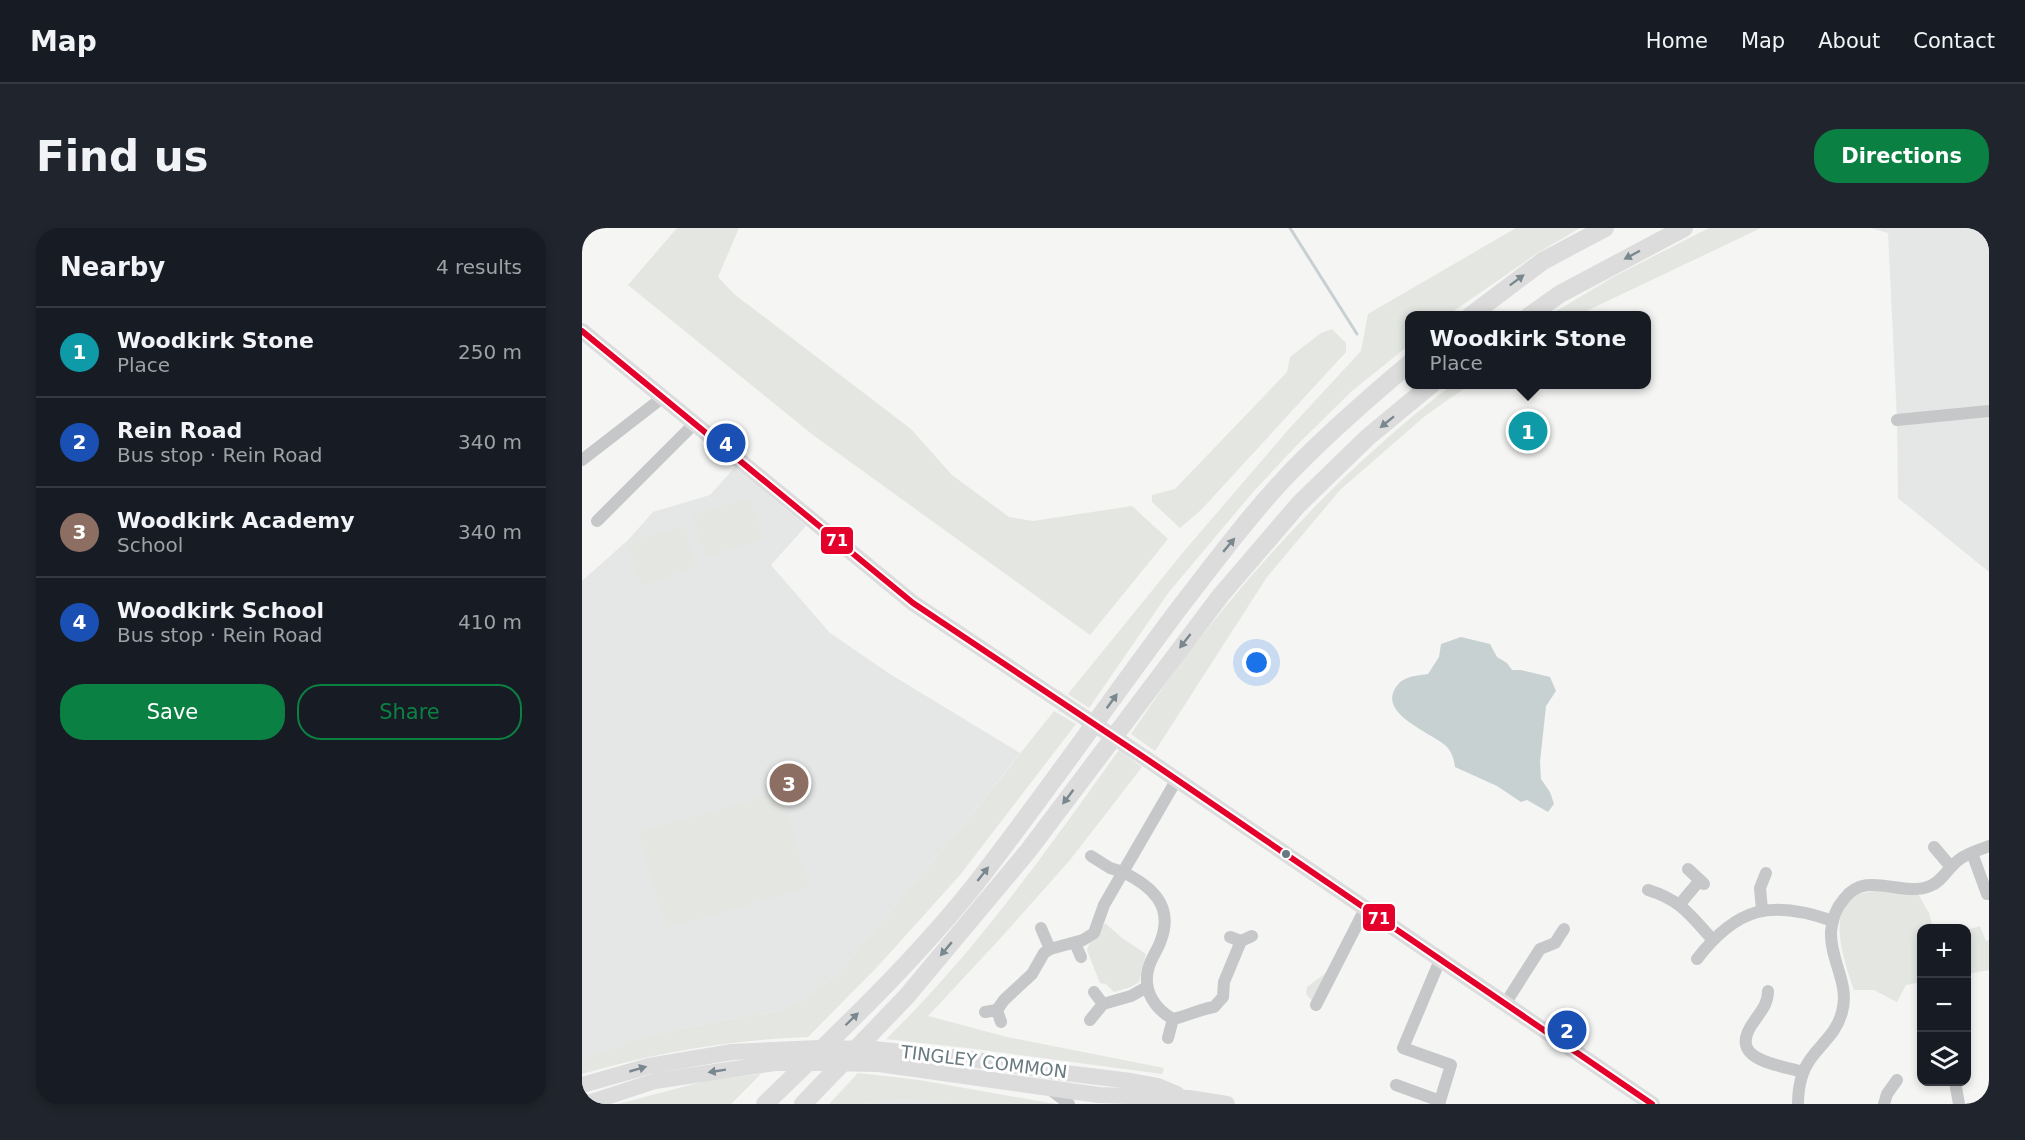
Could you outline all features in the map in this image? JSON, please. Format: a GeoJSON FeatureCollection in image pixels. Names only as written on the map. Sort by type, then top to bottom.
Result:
{"type":"FeatureCollection","features":[{"type":"Feature","properties":{"kind":"highway"},"geometry":{"type":"LineString","coordinates":[[1475,311],[1543,261],[1605,228]]}},
{"type":"Feature","properties":{"kind":"highway"},"geometry":{"type":"LineString","coordinates":[[1535,311],[1560,294],[1684,228]]}},
{"type":"Feature","properties":{"kind":"highway"},"geometry":{"type":"LineString","coordinates":[[765,1104],[885,987],[972,888],[1049,788],[1213,564],[1282,481],[1352,412],[1405,367]]}},
{"type":"Feature","properties":{"kind":"highway"},"geometry":{"type":"LineString","coordinates":[[803,1104],[906,997],[1020,860],[1214,603],[1299,504],[1368,437],[1426,389]]}},
{"type":"Feature","properties":{"kind":"main road"},"geometry":{"type":"LineString","coordinates":[[582,331],[913,603],[1177,779],[1652,1104]]}},
{"type":"Feature","properties":{"kind":"main road","name":"TINGLEY COMMON"},"geometry":{"type":"LineString","coordinates":[[775,1056],[873,1048],[970,1059],[1099,1095],[1189,1098],[1227,1104]]}},
{"type":"Feature","properties":{"kind":"main road"},"geometry":{"type":"LineString","coordinates":[[582,1085],[649,1066],[732,1052],[775,1056]]}},
{"type":"Feature","properties":{"kind":"main road"},"geometry":{"type":"LineString","coordinates":[[585,1104],[655,1082],[775,1056]]}},
{"type":"Feature","properties":{"kind":"main road","name":"TINGLEY COMMON"},"geometry":{"type":"LineString","coordinates":[[775,1056],[1048,1079]]}},
{"type":"Feature","properties":{"kind":"main road","name":"TINGLEY COMMON"},"geometry":{"type":"LineString","coordinates":[[1099,1095],[1158,1086],[1189,1098]]}},
{"type":"Feature","properties":{"kind":"street"},"geometry":{"type":"LineString","coordinates":[[582,460],[662,398]]}},
{"type":"Feature","properties":{"kind":"street"},"geometry":{"type":"LineString","coordinates":[[1897,420],[1989,411]]}},
{"type":"Feature","properties":{"kind":"street"},"geometry":{"type":"LineString","coordinates":[[599,513],[695,423]]}},
{"type":"Feature","properties":{"kind":"street"},"geometry":{"type":"LineString","coordinates":[[994,1015],[1004,1000],[1032,974],[1044,953],[1050,949],[1075,943],[1094,933],[1104,905],[1177,779]]}},
{"type":"Feature","properties":{"kind":"street"},"geometry":{"type":"LineString","coordinates":[[1798,1104],[1798,1090],[1803,1072],[1812,1057],[1833,1034],[1840,1022],[1843,1010],[1845,996],[1843,982],[1832,946],[1831,933],[1840,903],[1851,890],[1857,887],[1873,885],[1924,888],[1939,881],[1959,860],[1989,846]]}},
{"type":"Feature","properties":{"kind":"street"},"geometry":{"type":"LineString","coordinates":[[1934,847],[1951,867]]}},
{"type":"Feature","properties":{"kind":"street"},"geometry":{"type":"LineString","coordinates":[[1972,853],[1987,894],[1989,894]]}},
{"type":"Feature","properties":{"kind":"street"},"geometry":{"type":"LineString","coordinates":[[1091,856],[1110,868],[1140,880],[1152,890],[1160,902],[1164,915],[1162,940],[1148,970],[1147,987],[1153,1003],[1163,1014],[1173,1019],[1189,1016],[1201,1009],[1215,1007],[1223,997],[1224,982],[1241,938]]}},
{"type":"Feature","properties":{"kind":"street"},"geometry":{"type":"LineString","coordinates":[[1680,904],[1703,882],[1688,869]]}},
{"type":"Feature","properties":{"kind":"street"},"geometry":{"type":"LineString","coordinates":[[1762,910],[1760,888],[1766,873]]}},
{"type":"Feature","properties":{"kind":"street"},"geometry":{"type":"LineString","coordinates":[[1648,890],[1680,904],[1712,939]]}},
{"type":"Feature","properties":{"kind":"street"},"geometry":{"type":"LineString","coordinates":[[1316,1005],[1365,909]]}},
{"type":"Feature","properties":{"kind":"street"},"geometry":{"type":"LineString","coordinates":[[1696,959],[1712,939],[1749,913],[1779,909],[1833,921]]}},
{"type":"Feature","properties":{"kind":"street"},"geometry":{"type":"LineString","coordinates":[[1041,928],[1050,949]]}},
{"type":"Feature","properties":{"kind":"street"},"geometry":{"type":"LineString","coordinates":[[1505,1004],[1540,949],[1555,943],[1564,928]]}},
{"type":"Feature","properties":{"kind":"street"},"geometry":{"type":"LineString","coordinates":[[1075,943],[1081,957]]}},
{"type":"Feature","properties":{"kind":"street"},"geometry":{"type":"LineString","coordinates":[[1396,1085],[1439,1103],[1451,1065],[1403,1048],[1440,960]]}},
{"type":"Feature","properties":{"kind":"street"},"geometry":{"type":"LineString","coordinates":[[1090,1020],[1103,1004],[1124,999],[1147,987]]}},
{"type":"Feature","properties":{"kind":"street"},"geometry":{"type":"LineString","coordinates":[[1768,991],[1766,1006],[1747,1030],[1745,1041],[1748,1049],[1753,1056],[1764,1061],[1803,1072]]}},
{"type":"Feature","properties":{"kind":"street"},"geometry":{"type":"LineString","coordinates":[[1094,992],[1103,1004]]}},
{"type":"Feature","properties":{"kind":"street"},"geometry":{"type":"LineString","coordinates":[[1168,1038],[1173,1019]]}},
{"type":"Feature","properties":{"kind":"street"},"geometry":{"type":"LineString","coordinates":[[1048,1079],[1069,1104]]}},
{"type":"Feature","properties":{"kind":"street"},"geometry":{"type":"LineString","coordinates":[[1884,1104],[1887,1094],[1897,1080]]}},
{"type":"Feature","properties":{"kind":"street"},"geometry":{"type":"LineString","coordinates":[[1956,1086],[1959,1104]]}},
{"type":"Feature","properties":{"kind":"shaded area"},"geometry":{"type":"Polygon","coordinates":[[[677,228],[739,228],[718,277],[734,294],[911,429],[952,475],[1009,517],[1033,521],[1132,506],[1168,539],[1090,635],[813,435],[628,285],[677,228]]]}},
{"type":"Feature","properties":{"kind":"shaded area"},"geometry":{"type":"Polygon","coordinates":[[[1516,228],[1580,228],[1536,254],[1454,311],[1405,311],[1405,348],[1352,391],[1253,492],[1169,592],[1089,708],[1068,694],[1185,550],[1288,430],[1361,351],[1368,314],[1516,228]]]}},
{"type":"Feature","properties":{"kind":"shaded area"},"geometry":{"type":"Polygon","coordinates":[[[1709,228],[1761,228],[1586,311],[1557,311],[1615,276],[1709,228]]]}},
{"type":"Feature","properties":{"kind":"shaded area"},"geometry":{"type":"Polygon","coordinates":[[[1870,228],[1989,228],[1989,572],[1898,498],[1897,420],[1888,233],[1870,228]]]}},
{"type":"Feature","properties":{"kind":"shaded area"},"geometry":{"type":"Polygon","coordinates":[[[1332,329],[1346,343],[1346,352],[1201,510],[1180,528],[1152,502],[1152,495],[1175,489],[1287,372],[1290,357],[1321,333],[1332,329]]]}},
{"type":"Feature","properties":{"kind":"shaded area"},"geometry":{"type":"Polygon","coordinates":[[[1447,389],[1463,389],[1425,416],[1340,490],[1267,577],[1155,751],[1131,734],[1166,683],[1218,615],[1280,544],[1345,477],[1415,414],[1447,389]]]}},
{"type":"Feature","properties":{"kind":"shaded area"},"geometry":{"type":"Polygon","coordinates":[[[735,467],[806,526],[771,565],[830,633],[890,674],[1020,753],[973,813],[840,971],[805,999],[774,1012],[718,1021],[633,1040],[582,1060],[582,581],[629,539],[653,512],[710,495],[735,467]]]}},
{"type":"Feature","properties":{"kind":"shaded area"},"geometry":{"type":"Polygon","coordinates":[[[750,498],[763,539],[706,557],[693,515],[750,498]]]}},
{"type":"Feature","properties":{"kind":"shaded area"},"geometry":{"type":"Polygon","coordinates":[[[684,526],[696,568],[640,585],[628,543],[684,526]]]}},
{"type":"Feature","properties":{"kind":"shaded area"},"geometry":{"type":"Polygon","coordinates":[[[1461,637],[1490,644],[1497,657],[1507,663],[1512,670],[1550,677],[1556,691],[1546,706],[1540,762],[1541,779],[1550,792],[1554,804],[1548,812],[1527,800],[1521,802],[1497,786],[1455,767],[1446,746],[1403,717],[1392,702],[1393,693],[1403,680],[1428,674],[1439,657],[1441,644],[1461,637]]]}},
{"type":"Feature","properties":{"kind":"shaded area"},"geometry":{"type":"Polygon","coordinates":[[[1054,711],[1076,724],[960,875],[879,965],[808,1037],[694,1048],[638,1059],[582,1074],[582,1060],[633,1040],[718,1021],[774,1012],[805,999],[840,971],[973,813],[1054,711]]]}},
{"type":"Feature","properties":{"kind":"shaded area"},"geometry":{"type":"Polygon","coordinates":[[[1119,750],[1142,767],[1070,860],[928,1016],[1007,1037],[1164,1068],[1162,1074],[886,1039],[950,972],[980,936],[1037,863],[1119,750]]]}},
{"type":"Feature","properties":{"kind":"shaded area"},"geometry":{"type":"Polygon","coordinates":[[[781,792],[809,887],[666,928],[638,833],[781,792]]]}},
{"type":"Feature","properties":{"kind":"shaded area"},"geometry":{"type":"Polygon","coordinates":[[[1880,890],[1918,894],[1929,913],[1932,924],[1917,924],[1917,983],[1906,985],[1897,1002],[1874,990],[1854,990],[1847,969],[1841,942],[1841,916],[1845,905],[1856,895],[1880,890]]]}},
{"type":"Feature","properties":{"kind":"shaded area"},"geometry":{"type":"Polygon","coordinates":[[[1105,923],[1146,954],[1139,982],[1114,992],[1106,984],[1100,983],[1087,950],[1105,923]]]}},
{"type":"Feature","properties":{"kind":"shaded area"},"geometry":{"type":"Polygon","coordinates":[[[1980,926],[1986,941],[1989,940],[1989,970],[1971,973],[1971,929],[1980,926]]]}},
{"type":"Feature","properties":{"kind":"shaded area"},"geometry":{"type":"Polygon","coordinates":[[[1338,964],[1316,1005],[1306,994],[1307,987],[1338,964]]]}},
{"type":"Feature","properties":{"kind":"shaded area"},"geometry":{"type":"Polygon","coordinates":[[[858,1073],[919,1080],[1055,1104],[954,1104],[901,1099],[865,1104],[829,1104],[858,1073]]]}},
{"type":"Feature","properties":{"kind":"shaded area"},"geometry":{"type":"Polygon","coordinates":[[[761,1074],[731,1104],[618,1104],[705,1081],[761,1074]]]}},
{"type":"Feature","properties":{"kind":"shaded area"},"geometry":{"type":"Polygon","coordinates":[[[901,1099],[947,1103],[954,1104],[865,1104],[901,1099]]]}},
{"type":"Feature","properties":{"kind":"waterway"},"geometry":{"type":"LineString","coordinates":[[1290,228],[1357,334]]}},
{"type":"Feature","properties":{"kind":"transit line","name":"71"},"geometry":{"type":"LineString","coordinates":[[582,331],[913,603],[1148,760],[1652,1104]]}},
{"type":"Feature","properties":{"kind":"place","name":"Woodkirk Stone"},"geometry":{"type":"Point","coordinates":[1528,431]}},
{"type":"Feature","properties":{"kind":"place","name":"Woodkirk School"},"geometry":{"type":"Point","coordinates":[726,443]}},
{"type":"Feature","properties":{"kind":"place","name":"Woodkirk Academy"},"geometry":{"type":"Point","coordinates":[789,783]}},
{"type":"Feature","properties":{"kind":"place","name":"Rein Road"},"geometry":{"type":"Point","coordinates":[1567,1030]}}]}
